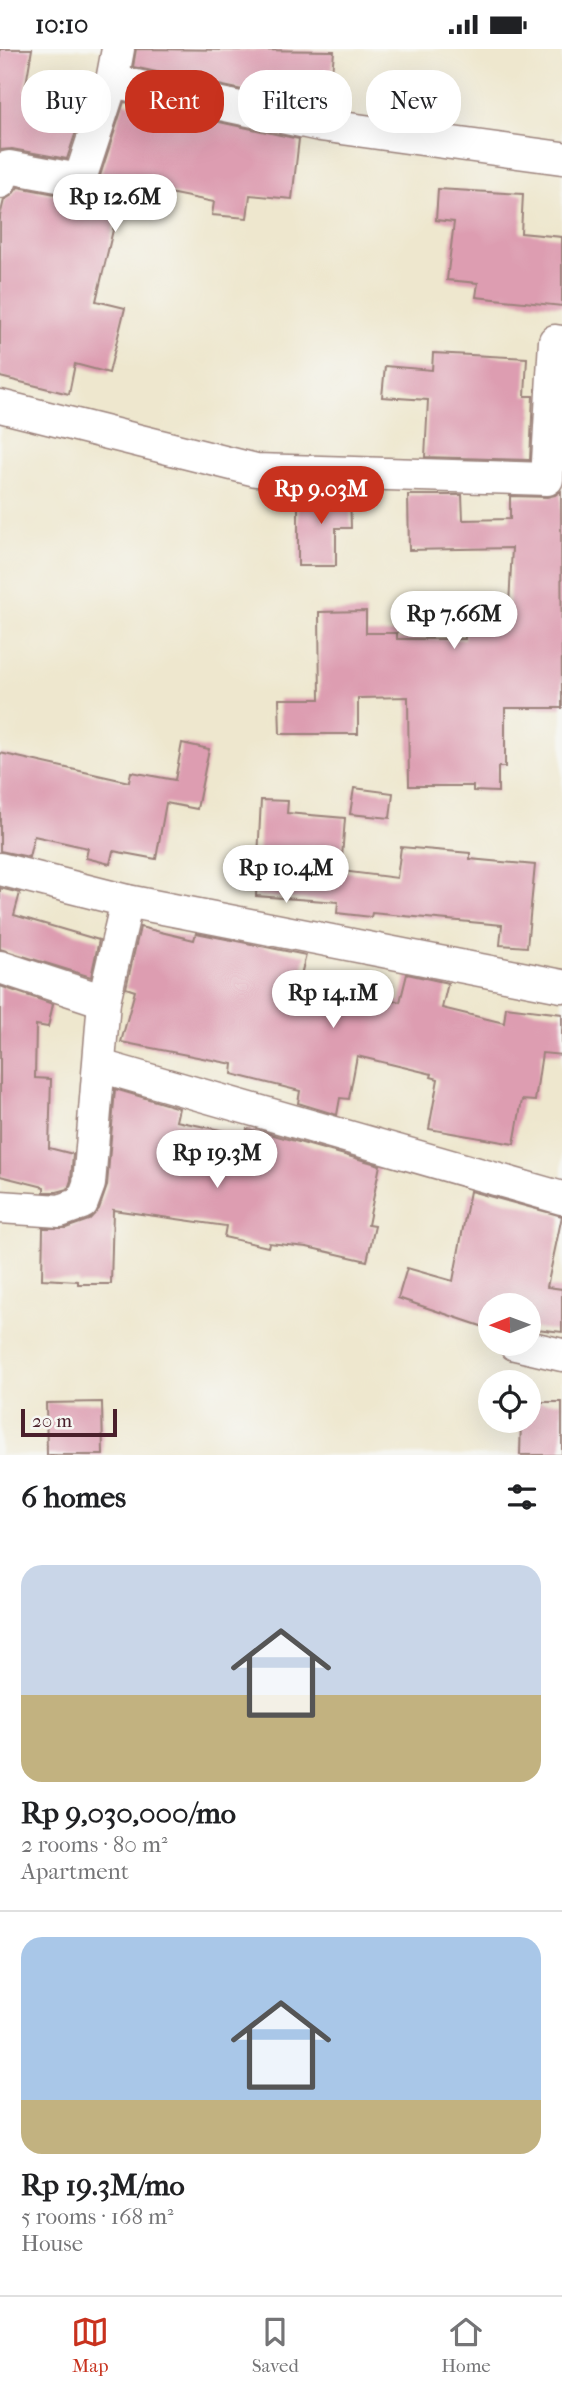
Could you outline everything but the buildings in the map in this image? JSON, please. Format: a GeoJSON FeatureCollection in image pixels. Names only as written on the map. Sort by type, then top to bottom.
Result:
{"type":"FeatureCollection","features":[{"type":"Feature","properties":{"kind":"street"},"geometry":{"type":"LineString","coordinates":[[118,49],[111,81],[320,125],[562,158]]}},
{"type":"Feature","properties":{"kind":"street"},"geometry":{"type":"LineString","coordinates":[[0,182],[5,168],[9,167],[74,179],[81,176],[95,133]]}},
{"type":"Feature","properties":{"kind":"street"},"geometry":{"type":"LineString","coordinates":[[0,406],[256,470],[547,479],[555,341],[562,342]]}},
{"type":"Feature","properties":{"kind":"street"},"geometry":{"type":"LineString","coordinates":[[0,869],[127,901],[562,986]]}},
{"type":"Feature","properties":{"kind":"street"},"geometry":{"type":"LineString","coordinates":[[0,1207],[60,1211],[82,1203],[89,1184],[104,1001],[127,901]]}},
{"type":"Feature","properties":{"kind":"street"},"geometry":{"type":"LineString","coordinates":[[0,968],[104,1001]]}},
{"type":"Feature","properties":{"kind":"street"},"geometry":{"type":"LineString","coordinates":[[100,1066],[562,1198]]}},
{"type":"Feature","properties":{"kind":"street"},"geometry":{"type":"LineString","coordinates":[[541,1351],[562,1356]]}}]}
